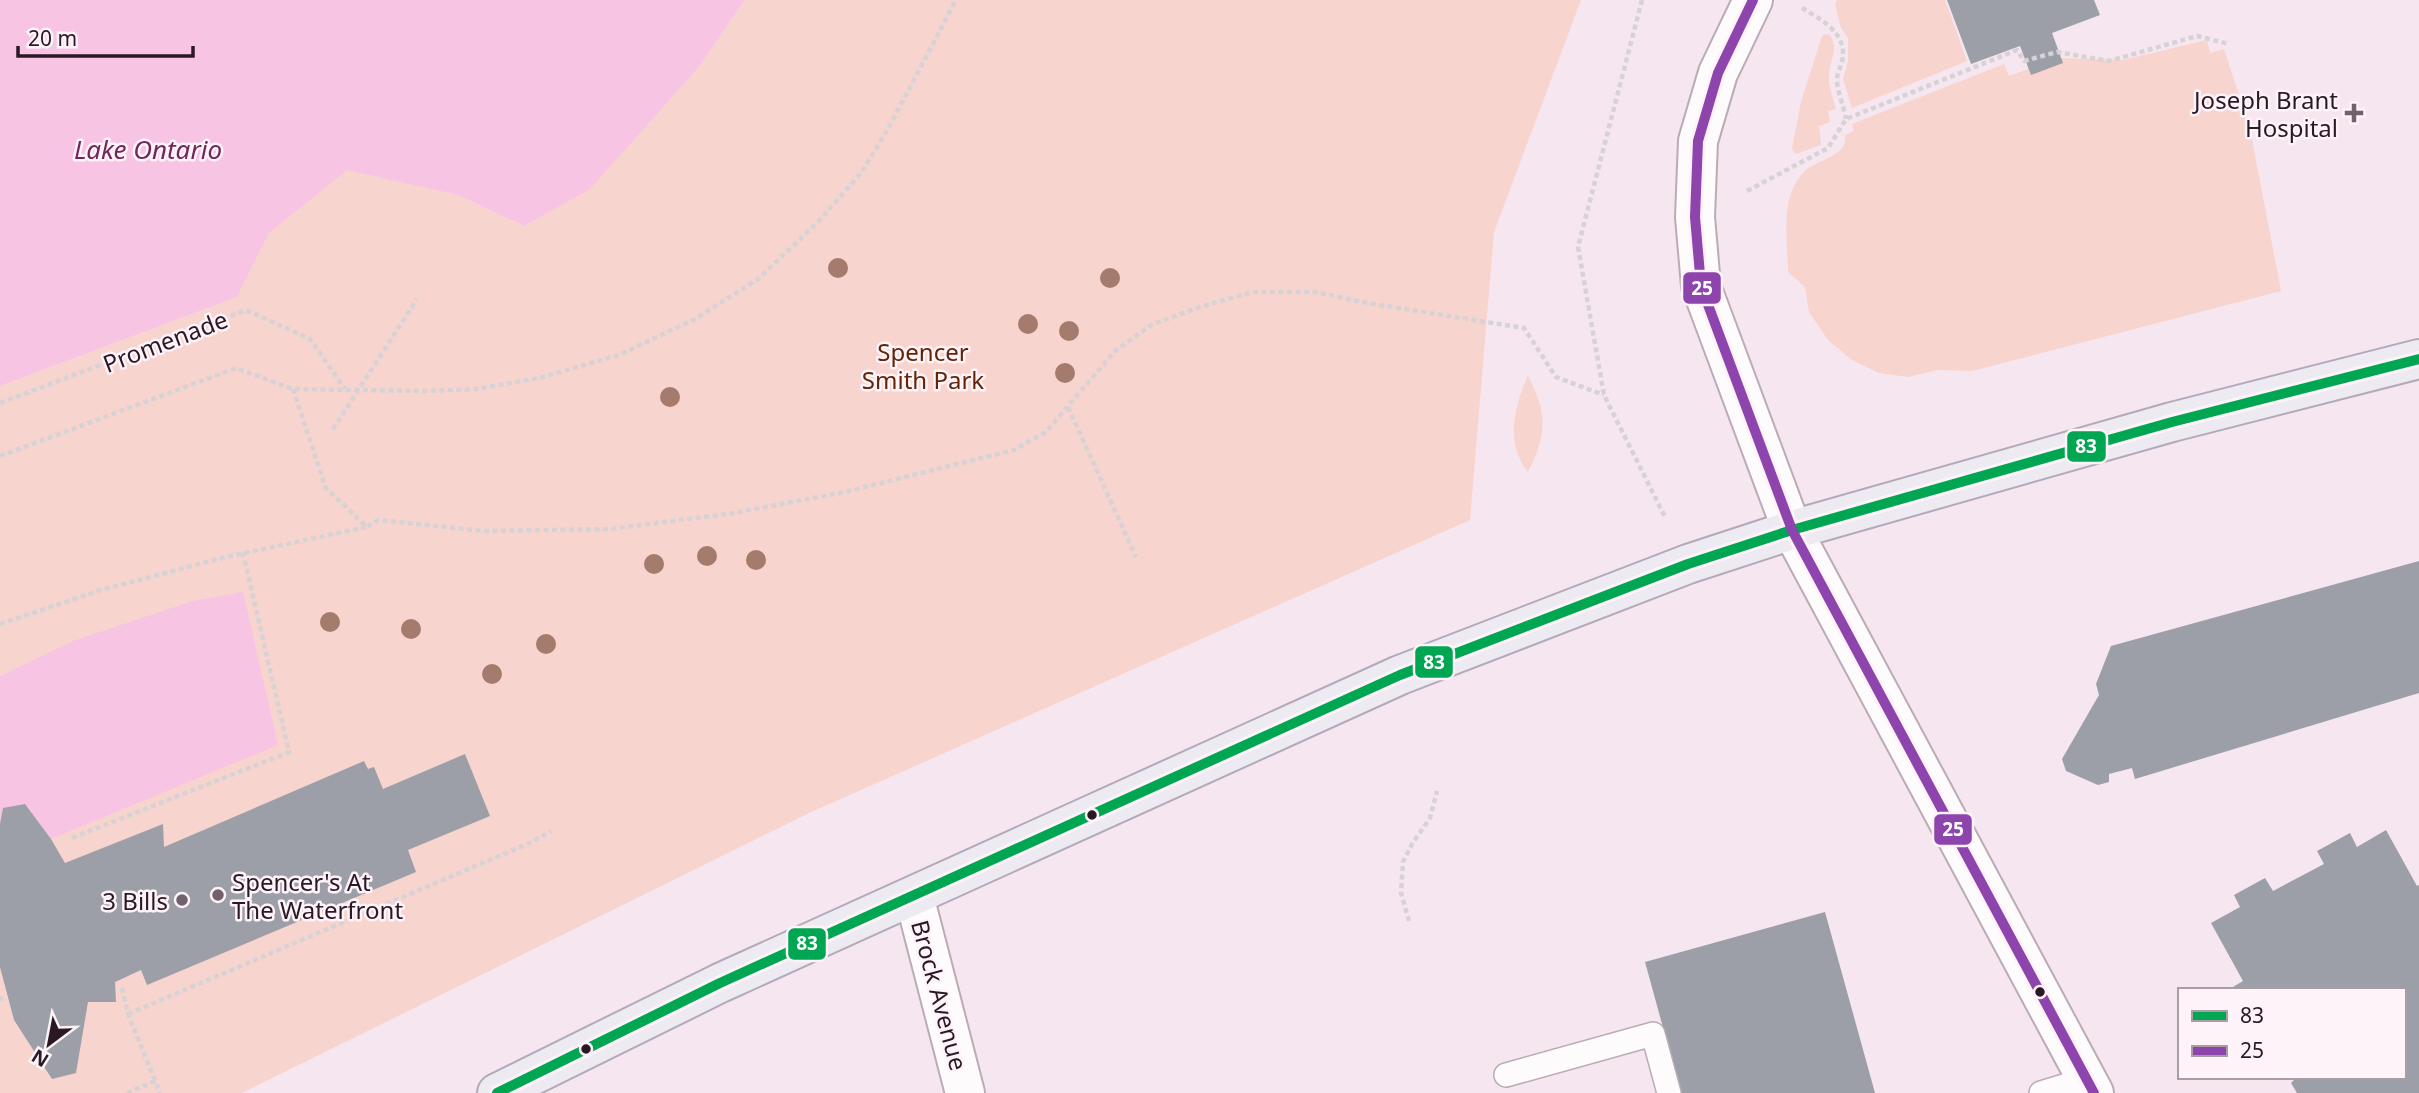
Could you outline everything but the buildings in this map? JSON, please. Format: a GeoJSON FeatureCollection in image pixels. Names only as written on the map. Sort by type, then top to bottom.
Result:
{"type":"FeatureCollection","features":[{"type":"Feature","properties":{"kind":"main road"},"geometry":{"type":"LineString","coordinates":[[1753,0],[1718,73],[1698,141],[1695,217],[1701,286],[1791,530],[2091,1086]]}},
{"type":"Feature","properties":{"kind":"main road"},"geometry":{"type":"LineString","coordinates":[[497,1093],[720,984],[1400,675],[1688,564],[1791,530],[2172,422],[2419,359]]}},
{"type":"Feature","properties":{"kind":"main road","name":"Brock Avenue"},"geometry":{"type":"LineString","coordinates":[[914,896],[965,1093]]}},
{"type":"Feature","properties":{"kind":"lane"},"geometry":{"type":"LineString","coordinates":[[1506,1075],[1653,1034],[1669,1093]]}},
{"type":"Feature","properties":{"kind":"lane"},"geometry":{"type":"LineString","coordinates":[[2041,1093],[2091,1086]]}},
{"type":"Feature","properties":{"kind":"path"},"geometry":{"type":"LineString","coordinates":[[0,456],[236,368],[293,389],[476,389],[539,378],[618,355],[695,319],[758,279],[818,222],[860,173],[888,129],[956,0]]}},
{"type":"Feature","properties":{"kind":"path"},"geometry":{"type":"LineString","coordinates":[[1643,0],[1578,247],[1604,395],[1688,564]]}},
{"type":"Feature","properties":{"kind":"path"},"geometry":{"type":"LineString","coordinates":[[1799,6],[1826,23],[1838,36],[1843,56],[1837,84],[1846,119]]}},
{"type":"Feature","properties":{"kind":"path"},"geometry":{"type":"LineString","coordinates":[[1695,217],[1828,148],[1846,119],[2017,50],[2024,61],[2057,51],[2109,61],[2197,36],[2229,44]]}},
{"type":"Feature","properties":{"kind":"path"},"geometry":{"type":"LineString","coordinates":[[0,624],[101,590],[243,553],[367,527],[377,520],[484,531],[610,528],[728,514],[845,492],[1014,450],[1046,432],[1115,351],[1151,325],[1199,307],[1253,292],[1316,292],[1367,303],[1524,328],[1556,377],[1604,395]]}},
{"type":"Feature","properties":{"kind":"path"},"geometry":{"type":"LineString","coordinates":[[333,429],[417,299]]}},
{"type":"Feature","properties":{"kind":"path","name":"Promenade"},"geometry":{"type":"LineString","coordinates":[[0,403],[246,310],[310,339],[346,390]]}},
{"type":"Feature","properties":{"kind":"path"},"geometry":{"type":"LineString","coordinates":[[293,389],[326,488],[367,527]]}},
{"type":"Feature","properties":{"kind":"path"},"geometry":{"type":"LineString","coordinates":[[1068,407],[1136,557]]}},
{"type":"Feature","properties":{"kind":"path"},"geometry":{"type":"LineString","coordinates":[[72,838],[289,752],[243,553]]}},
{"type":"Feature","properties":{"kind":"path"},"geometry":{"type":"LineString","coordinates":[[1409,921],[1401,894],[1404,862],[1412,844],[1430,818],[1437,791]]}},
{"type":"Feature","properties":{"kind":"path"},"geometry":{"type":"LineString","coordinates":[[128,1014],[533,842],[551,831]]}},
{"type":"Feature","properties":{"kind":"path"},"geometry":{"type":"LineString","coordinates":[[122,989],[128,1014],[160,1093]]}},
{"type":"Feature","properties":{"kind":"path"},"geometry":{"type":"LineString","coordinates":[[127,1093],[155,1081]]}},
{"type":"Feature","properties":{"kind":"green space","name":"Spencer Smith Park"},"geometry":{"type":"Polygon","coordinates":[[[745,0],[1581,0],[1494,232],[1470,520],[809,813],[242,1093],[0,1093],[0,386],[237,297],[269,233],[347,169],[458,195],[524,226],[590,188],[698,68],[745,0]]]}},
{"type":"Feature","properties":{"kind":"green space"},"geometry":{"type":"Polygon","coordinates":[[[1837,0],[1945,0],[1967,61],[1852,108],[1843,79],[1848,61],[1848,38],[1841,28],[1835,4],[1837,0]]]}},
{"type":"Feature","properties":{"kind":"green space"},"geometry":{"type":"Polygon","coordinates":[[[1829,34],[1834,49],[1829,83],[1836,109],[1828,111],[1830,122],[1819,126],[1821,145],[1796,154],[1792,149],[1801,102],[1821,39],[1823,35],[1829,34]]]}},
{"type":"Feature","properties":{"kind":"green space"},"geometry":{"type":"Polygon","coordinates":[[[2207,40],[2210,53],[2224,49],[2250,129],[2281,291],[1972,371],[1938,370],[1908,377],[1879,373],[1852,360],[1828,340],[1809,312],[1805,287],[1788,272],[1788,206],[1796,182],[1809,168],[1842,148],[1845,135],[1854,131],[1852,124],[2004,64],[2009,76],[2059,58],[2123,60],[2207,40]]]}},
{"type":"Feature","properties":{"kind":"green space"},"geometry":{"type":"Polygon","coordinates":[[[1528,376],[1535,389],[1543,424],[1539,446],[1528,472],[1516,449],[1514,424],[1528,376]]]}},
{"type":"Feature","properties":{"kind":"water","name":"Lake Ontario"},"geometry":{"type":"Polygon","coordinates":[[[0,0],[745,0],[698,68],[590,189],[524,226],[458,195],[347,170],[269,233],[237,297],[0,386],[0,0]]]}},
{"type":"Feature","properties":{"kind":"water"},"geometry":{"type":"Polygon","coordinates":[[[243,592],[278,745],[51,839],[25,804],[3,809],[0,824],[0,676],[73,641],[193,601],[243,592]]]}},
{"type":"Feature","properties":{"kind":"transit line","name":"25"},"geometry":{"type":"LineString","coordinates":[[1753,0],[1718,73],[1698,141],[1695,217],[1701,286],[1792,530],[2094,1093]]}},
{"type":"Feature","properties":{"kind":"transit line","name":"83"},"geometry":{"type":"LineString","coordinates":[[497,1093],[720,983],[1400,675],[1688,564],[1792,530],[2172,422],[2419,359]]}},
{"type":"Feature","properties":{"kind":"place","name":"Joseph Brant Hospital"},"geometry":{"type":"Point","coordinates":[2354,113]}},
{"type":"Feature","properties":{"kind":"place","name":"Spencer's At The Waterfront"},"geometry":{"type":"Point","coordinates":[218,895]}},
{"type":"Feature","properties":{"kind":"place","name":"3 Bills"},"geometry":{"type":"Point","coordinates":[182,900]}}]}
